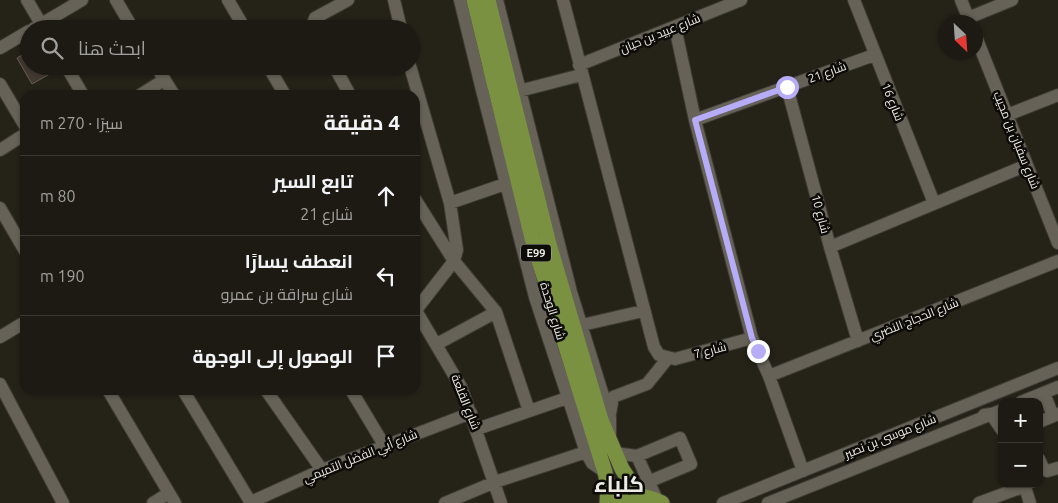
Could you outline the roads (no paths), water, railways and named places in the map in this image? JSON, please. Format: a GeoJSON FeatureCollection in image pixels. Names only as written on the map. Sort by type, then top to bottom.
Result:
{"type":"FeatureCollection","features":[{"type":"Feature","properties":{"kind":"main road","name":"شارع الوحدة"},"geometry":{"type":"LineString","coordinates":[[474,0],[532,238],[605,472],[608,486],[607,503]]}},
{"type":"Feature","properties":{"kind":"main road","name":"شارع الوحدة"},"geometry":{"type":"LineString","coordinates":[[495,1],[544,226],[612,447],[622,470],[640,496]]}},
{"type":"Feature","properties":{"kind":"main road"},"geometry":{"type":"LineString","coordinates":[[544,226],[549,202]]}},
{"type":"Feature","properties":{"kind":"main road"},"geometry":{"type":"LineString","coordinates":[[525,262],[532,238]]}},
{"type":"Feature","properties":{"kind":"main road"},"geometry":{"type":"LineString","coordinates":[[611,503],[628,496],[640,496],[660,502]]}},
{"type":"Feature","properties":{"kind":"street"},"geometry":{"type":"LineString","coordinates":[[27,0],[36,20]]}},
{"type":"Feature","properties":{"kind":"street"},"geometry":{"type":"LineString","coordinates":[[50,20],[82,0]]}},
{"type":"Feature","properties":{"kind":"street"},"geometry":{"type":"LineString","coordinates":[[116,0],[128,20]]}},
{"type":"Feature","properties":{"kind":"street"},"geometry":{"type":"LineString","coordinates":[[228,0],[240,20]]}},
{"type":"Feature","properties":{"kind":"street"},"geometry":{"type":"LineString","coordinates":[[314,20],[348,0]]}},
{"type":"Feature","properties":{"kind":"street"},"geometry":{"type":"LineString","coordinates":[[394,0],[399,20]]}},
{"type":"Feature","properties":{"kind":"street"},"geometry":{"type":"LineString","coordinates":[[460,0],[525,262],[567,398],[586,452],[592,463],[605,472]]}},
{"type":"Feature","properties":{"kind":"street"},"geometry":{"type":"LineString","coordinates":[[562,0],[643,311],[654,347],[660,355],[668,358],[647,384],[613,397],[610,418],[612,447],[637,456],[680,438],[691,464],[648,482]]}},
{"type":"Feature","properties":{"kind":"street","name":"شارع عبيد بن حيان"},"geometry":{"type":"LineString","coordinates":[[519,90],[580,70],[675,27],[741,0]]}},
{"type":"Feature","properties":{"kind":"street","name":"شارع 16"},"geometry":{"type":"LineString","coordinates":[[854,0],[874,55],[934,203]]}},
{"type":"Feature","properties":{"kind":"street"},"geometry":{"type":"LineString","coordinates":[[961,0],[967,15]]}},
{"type":"Feature","properties":{"kind":"street"},"geometry":{"type":"LineString","coordinates":[[980,15],[1012,0]]}},
{"type":"Feature","properties":{"kind":"street"},"geometry":{"type":"LineString","coordinates":[[495,1],[582,325],[610,418]]}},
{"type":"Feature","properties":{"kind":"street"},"geometry":{"type":"LineString","coordinates":[[675,27],[695,120],[752,338],[769,376],[803,471]]}},
{"type":"Feature","properties":{"kind":"street"},"geometry":{"type":"LineString","coordinates":[[0,48],[20,36]]}},
{"type":"Feature","properties":{"kind":"street","name":"شارع 21"},"geometry":{"type":"LineString","coordinates":[[695,120],[874,55]]}},
{"type":"Feature","properties":{"kind":"street","name":"شارع سفبان بن مجيب"},"geometry":{"type":"LineString","coordinates":[[983,55],[1058,243]]}},
{"type":"Feature","properties":{"kind":"street"},"geometry":{"type":"LineString","coordinates":[[482,90],[491,68]]}},
{"type":"Feature","properties":{"kind":"street"},"geometry":{"type":"LineString","coordinates":[[70,75],[77,90]]}},
{"type":"Feature","properties":{"kind":"street"},"geometry":{"type":"LineString","coordinates":[[161,75],[171,90]]}},
{"type":"Feature","properties":{"kind":"street"},"geometry":{"type":"LineString","coordinates":[[273,75],[282,90]]}},
{"type":"Feature","properties":{"kind":"street"},"geometry":{"type":"LineString","coordinates":[[339,75],[346,90]]}},
{"type":"Feature","properties":{"kind":"street"},"geometry":{"type":"LineString","coordinates":[[413,75],[417,90]]}},
{"type":"Feature","properties":{"kind":"street"},"geometry":{"type":"LineString","coordinates":[[148,90],[164,80]]}},
{"type":"Feature","properties":{"kind":"street"},"geometry":{"type":"LineString","coordinates":[[0,84],[20,118]]}},
{"type":"Feature","properties":{"kind":"street","name":"شارع 10"},"geometry":{"type":"LineString","coordinates":[[787,87],[830,247],[858,341]]}},
{"type":"Feature","properties":{"kind":"street"},"geometry":{"type":"LineString","coordinates":[[1007,115],[1058,95]]}},
{"type":"Feature","properties":{"kind":"street"},"geometry":{"type":"LineString","coordinates":[[420,100],[450,203],[457,243],[454,262],[420,303]]}},
{"type":"Feature","properties":{"kind":"street"},"geometry":{"type":"LineString","coordinates":[[0,150],[20,132]]}},
{"type":"Feature","properties":{"kind":"street"},"geometry":{"type":"LineString","coordinates":[[830,247],[1027,165]]}},
{"type":"Feature","properties":{"kind":"street"},"geometry":{"type":"LineString","coordinates":[[450,203],[506,184]]}},
{"type":"Feature","properties":{"kind":"street"},"geometry":{"type":"LineString","coordinates":[[420,207],[454,262],[496,312],[529,411]]}},
{"type":"Feature","properties":{"kind":"street"},"geometry":{"type":"LineString","coordinates":[[0,208],[20,234]]}},
{"type":"Feature","properties":{"kind":"street","name":"شارع الحجاج النضري"},"geometry":{"type":"LineString","coordinates":[[769,376],[1058,261]]}},
{"type":"Feature","properties":{"kind":"street"},"geometry":{"type":"LineString","coordinates":[[582,325],[643,311]]}},
{"type":"Feature","properties":{"kind":"street"},"geometry":{"type":"LineString","coordinates":[[437,344],[496,312]]}},
{"type":"Feature","properties":{"kind":"street","name":"شارع القلعة"},"geometry":{"type":"LineString","coordinates":[[420,317],[461,387],[501,503]]}},
{"type":"Feature","properties":{"kind":"street"},"geometry":{"type":"LineString","coordinates":[[0,337],[20,325]]}},
{"type":"Feature","properties":{"kind":"street","name":"شارع 7"},"geometry":{"type":"LineString","coordinates":[[668,358],[675,359],[752,338]]}},
{"type":"Feature","properties":{"kind":"street","name":"شارع موسى بن نصير"},"geometry":{"type":"LineString","coordinates":[[723,503],[1058,368]]}},
{"type":"Feature","properties":{"kind":"street"},"geometry":{"type":"LineString","coordinates":[[0,384],[63,503]]}},
{"type":"Feature","properties":{"kind":"street"},"geometry":{"type":"LineString","coordinates":[[1031,398],[1058,387]]}},
{"type":"Feature","properties":{"kind":"street"},"geometry":{"type":"LineString","coordinates":[[997,412],[972,418],[967,411],[973,404],[999,391]]}},
{"type":"Feature","properties":{"kind":"street"},"geometry":{"type":"LineString","coordinates":[[1043,420],[1056,415],[1044,393]]}},
{"type":"Feature","properties":{"kind":"street"},"geometry":{"type":"LineString","coordinates":[[111,395],[172,498],[153,503]]}},
{"type":"Feature","properties":{"kind":"street"},"geometry":{"type":"LineString","coordinates":[[186,395],[251,502]]}},
{"type":"Feature","properties":{"kind":"street"},"geometry":{"type":"LineString","coordinates":[[270,395],[322,470]]}},
{"type":"Feature","properties":{"kind":"street"},"geometry":{"type":"LineString","coordinates":[[354,395],[384,446]]}},
{"type":"Feature","properties":{"kind":"street"},"geometry":{"type":"LineString","coordinates":[[477,429],[567,398]]}},
{"type":"Feature","properties":{"kind":"street","name":"شارع موسى بن نصير"},"geometry":{"type":"LineString","coordinates":[[768,503],[997,412]]}},
{"type":"Feature","properties":{"kind":"street","name":"شارع أبي الفضل التميمي"},"geometry":{"type":"LineString","coordinates":[[251,502],[322,470],[471,414]]}},
{"type":"Feature","properties":{"kind":"street"},"geometry":{"type":"LineString","coordinates":[[445,503],[495,482],[586,452]]}},
{"type":"Feature","properties":{"kind":"street"},"geometry":{"type":"LineString","coordinates":[[637,456],[648,482],[660,502]]}},
{"type":"Feature","properties":{"kind":"street"},"geometry":{"type":"LineString","coordinates":[[1043,469],[1047,471],[1058,468]]}},
{"type":"Feature","properties":{"kind":"street"},"geometry":{"type":"LineString","coordinates":[[979,503],[1016,488]]}},
{"type":"Feature","properties":{"kind":"street"},"geometry":{"type":"LineString","coordinates":[[1025,488],[1030,503]]}},
{"type":"Feature","properties":{"kind":"district","name":"كلباء"},"geometry":{"type":"Point","coordinates":[619,483]}}]}
